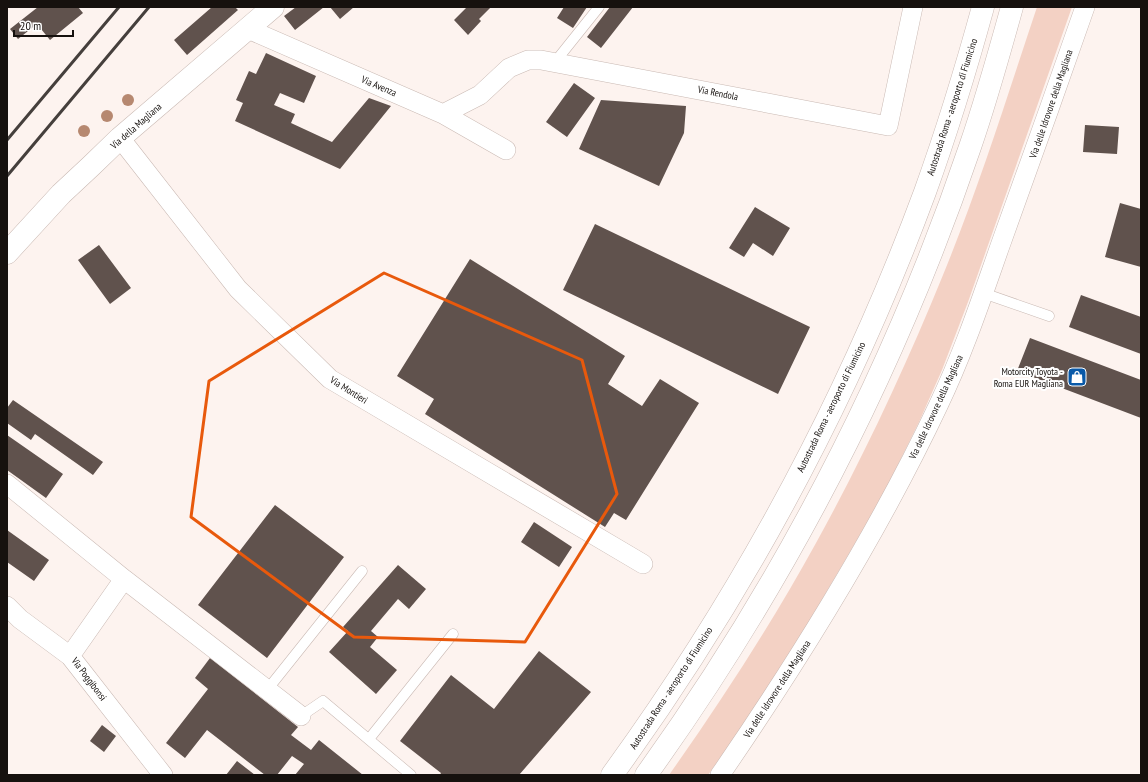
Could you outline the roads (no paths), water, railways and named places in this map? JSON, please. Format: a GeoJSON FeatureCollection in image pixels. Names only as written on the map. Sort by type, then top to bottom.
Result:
{"type":"FeatureCollection","features":[{"type":"Feature","properties":{"kind":"main road","name":"Via della Magliana"},"geometry":{"type":"LineString","coordinates":[[7,253],[61,194],[120,138],[273,7]]}},
{"type":"Feature","properties":{"kind":"main road","name":"Autostrada Roma - aeroporto di Fiumicino"},"geometry":{"type":"LineString","coordinates":[[612,775],[648,724],[746,572],[785,502],[830,415],[876,313],[925,191],[957,95],[983,7]]}},
{"type":"Feature","properties":{"kind":"main road"},"geometry":{"type":"LineString","coordinates":[[971,145],[1012,7]]}},
{"type":"Feature","properties":{"kind":"main road"},"geometry":{"type":"LineString","coordinates":[[646,775],[710,682],[754,613],[832,472],[878,380],[935,244],[971,145],[1013,46],[1027,7]]}},
{"type":"Feature","properties":{"kind":"street","name":"Via Rendola"},"geometry":{"type":"LineString","coordinates":[[443,114],[480,94],[509,68],[528,60],[541,60],[888,126],[912,7]]}},
{"type":"Feature","properties":{"kind":"street","name":"Via delle Idrovore della Magliana"},"geometry":{"type":"LineString","coordinates":[[720,775],[797,658],[862,552],[884,513],[939,405],[984,293],[1085,7]]}},
{"type":"Feature","properties":{"kind":"street","name":"Via Avenza"},"geometry":{"type":"LineString","coordinates":[[248,29],[443,114],[506,150]]}},
{"type":"Feature","properties":{"kind":"street","name":"Via Montieri"},"geometry":{"type":"LineString","coordinates":[[120,138],[238,289],[330,379],[642,564]]}},
{"type":"Feature","properties":{"kind":"street"},"geometry":{"type":"LineString","coordinates":[[7,484],[124,580],[301,716]]}},
{"type":"Feature","properties":{"kind":"street","name":"Via Poggibonsi"},"geometry":{"type":"LineString","coordinates":[[124,580],[70,656],[163,775]]}},
{"type":"Feature","properties":{"kind":"street"},"geometry":{"type":"LineString","coordinates":[[7,606],[20,619],[70,656]]}},
{"type":"Feature","properties":{"kind":"lane"},"geometry":{"type":"LineString","coordinates":[[555,62],[599,7]]}},
{"type":"Feature","properties":{"kind":"lane"},"geometry":{"type":"LineString","coordinates":[[984,293],[1049,316]]}},
{"type":"Feature","properties":{"kind":"lane"},"geometry":{"type":"LineString","coordinates":[[267,690],[362,571]]}},
{"type":"Feature","properties":{"kind":"lane"},"geometry":{"type":"LineString","coordinates":[[369,739],[454,634]]}},
{"type":"Feature","properties":{"kind":"lane"},"geometry":{"type":"LineString","coordinates":[[301,716],[323,700],[410,775]]}},
{"type":"Feature","properties":{"kind":"railway"},"geometry":{"type":"LineString","coordinates":[[7,140],[119,7]]}},
{"type":"Feature","properties":{"kind":"railway"},"geometry":{"type":"LineString","coordinates":[[7,176],[149,7]]}},
{"type":"Feature","properties":{"kind":"place","name":"Motorcity Toyota - Roma EUR Magliana"},"geometry":{"type":"Point","coordinates":[1077,377]}}]}
